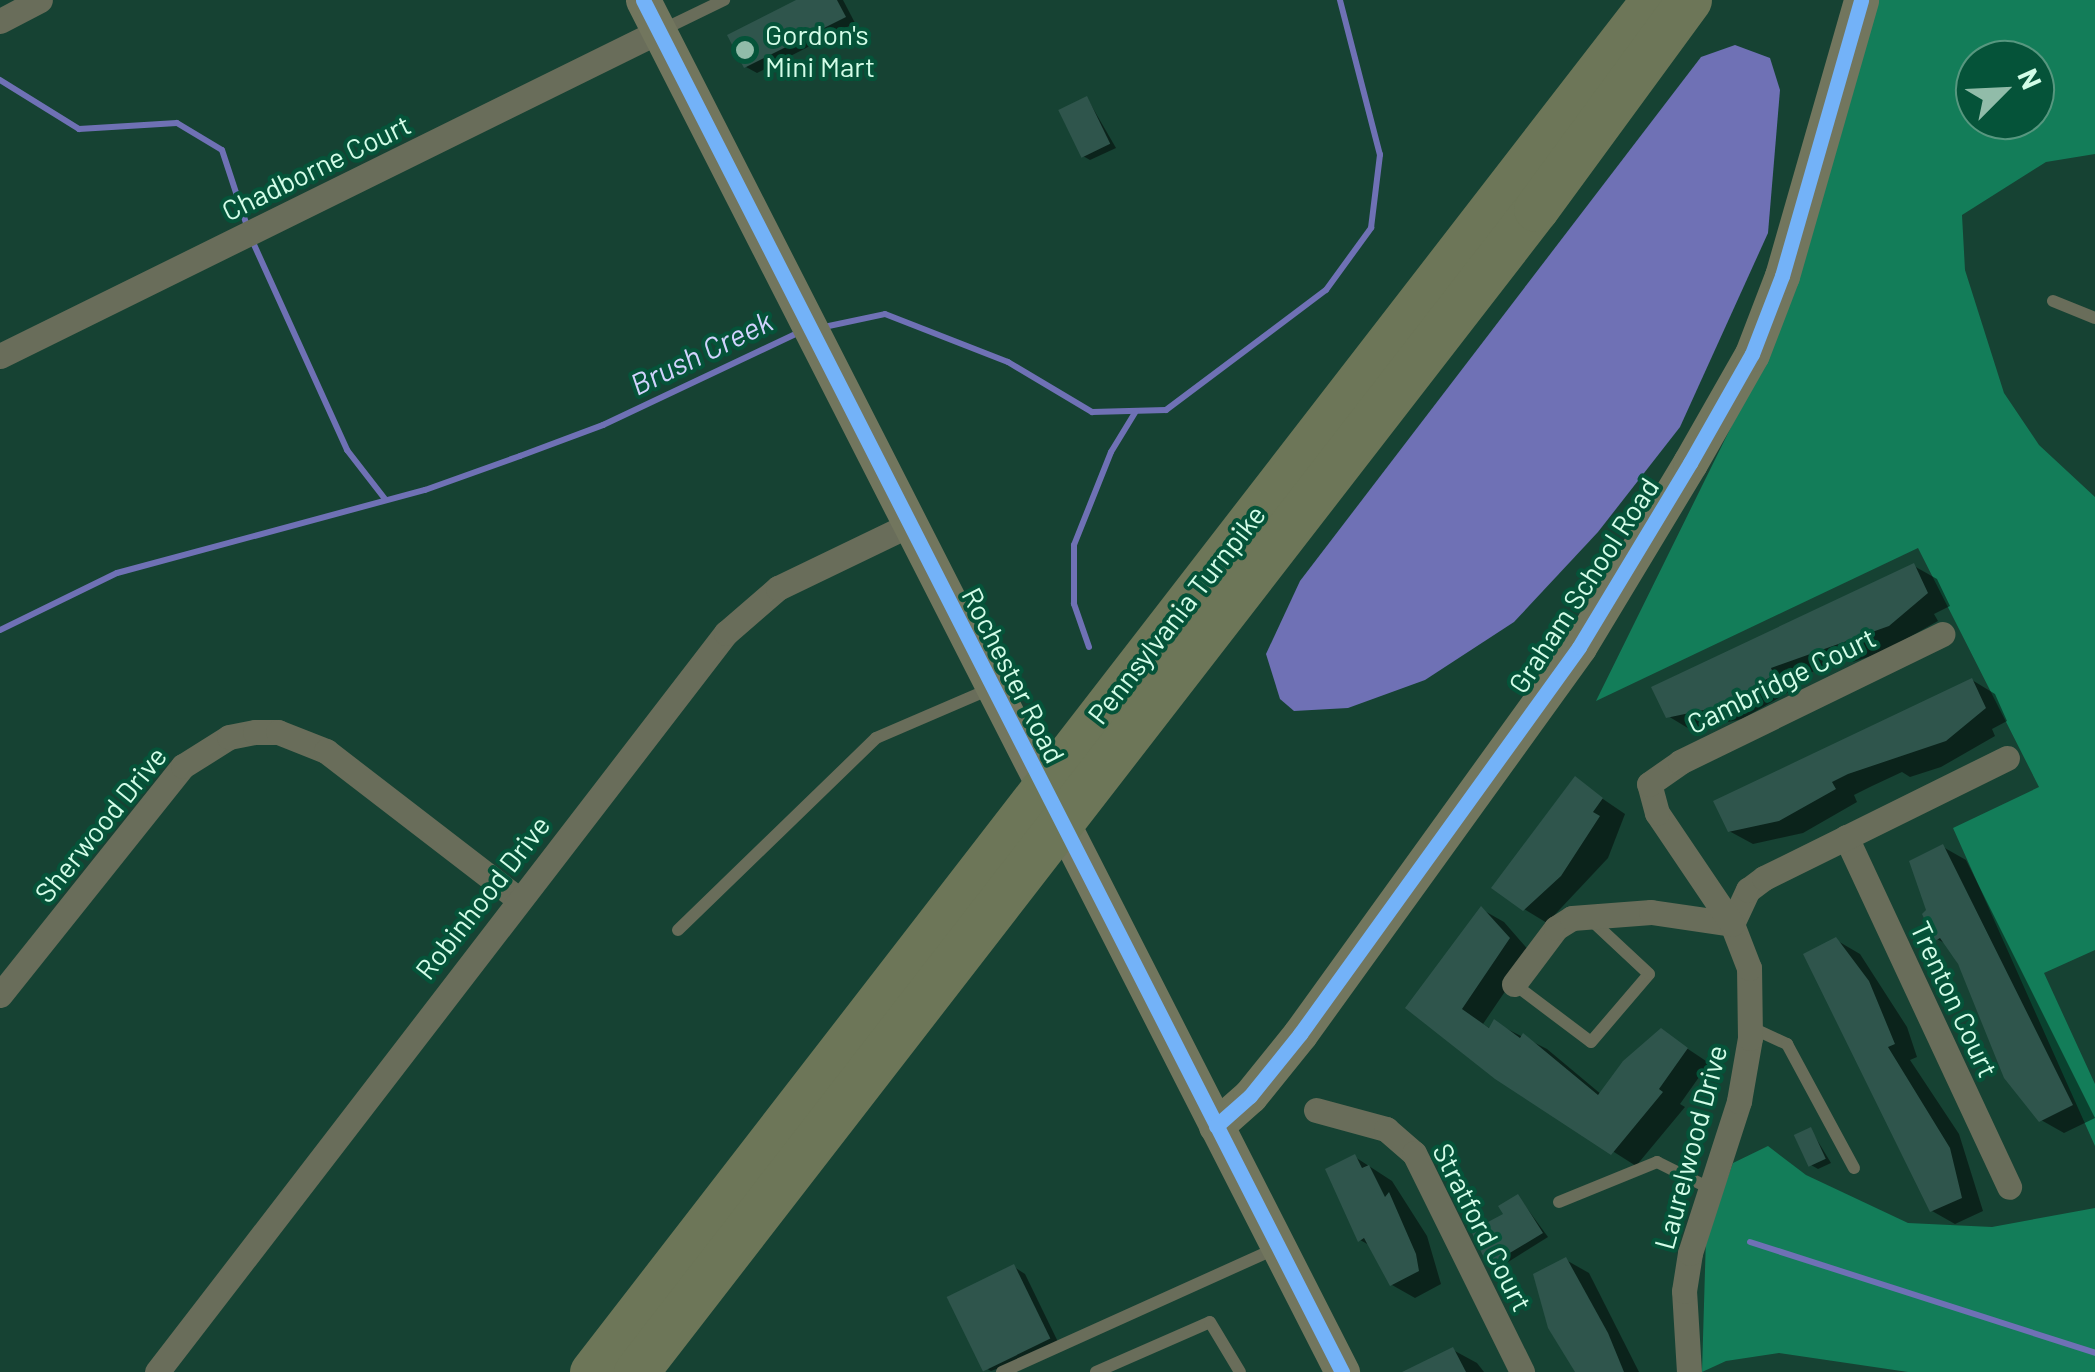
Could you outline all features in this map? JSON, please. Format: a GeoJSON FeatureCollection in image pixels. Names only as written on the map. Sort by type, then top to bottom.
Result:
{"type":"FeatureCollection","features":[{"type":"Feature","properties":{"kind":"highway","name":"Pennsylvania Turnpike"},"geometry":{"type":"LineString","coordinates":[[636,1372],[1050,802],[1652,0]]}},
{"type":"Feature","properties":{"kind":"highway","name":"Pennsylvania Turnpike"},"geometry":{"type":"LineString","coordinates":[[592,1372],[1050,802],[1536,208],[1689,0]]}},
{"type":"Feature","properties":{"kind":"street"},"geometry":{"type":"LineString","coordinates":[[0,20],[40,0]]}},
{"type":"Feature","properties":{"kind":"street","name":"Rochester Road"},"geometry":{"type":"LineString","coordinates":[[643,0],[1342,1372]]}},
{"type":"Feature","properties":{"kind":"street","name":"Graham School Road"},"geometry":{"type":"LineString","coordinates":[[1216,1126],[1300,1034],[1547,692],[1690,463],[1752,354],[1782,276],[1861,0]]}},
{"type":"Feature","properties":{"kind":"street","name":"Chadborne Court"},"geometry":{"type":"LineString","coordinates":[[0,356],[660,32]]}},
{"type":"Feature","properties":{"kind":"street","name":"Robinhood Drive"},"geometry":{"type":"LineString","coordinates":[[157,1372],[518,899],[751,607],[911,524]]}},
{"type":"Feature","properties":{"kind":"street","name":"Cambridge Court"},"geometry":{"type":"LineString","coordinates":[[1649,784],[1680,762],[1943,634]]}},
{"type":"Feature","properties":{"kind":"street","name":"Sherwood Drive"},"geometry":{"type":"LineString","coordinates":[[0,995],[183,766],[229,737],[255,732],[278,732],[326,751],[518,899]]}},
{"type":"Feature","properties":{"kind":"street"},"geometry":{"type":"LineString","coordinates":[[1514,984],[1556,928],[1585,915],[1651,912],[1732,924],[1748,890],[1764,878],[2007,758]]}},
{"type":"Feature","properties":{"kind":"street","name":"Laurelwood Drive"},"geometry":{"type":"LineString","coordinates":[[1649,784],[1657,813],[1732,924],[1749,968],[1750,1027],[1739,1101],[1709,1188],[1684,1291],[1689,1372]]}},
{"type":"Feature","properties":{"kind":"street","name":"Trenton Court"},"geometry":{"type":"LineString","coordinates":[[1846,837],[2009,1187]]}},
{"type":"Feature","properties":{"kind":"street","name":"Stratford Court"},"geometry":{"type":"LineString","coordinates":[[1316,1110],[1386,1129],[1414,1153],[1522,1372]]}},
{"type":"Feature","properties":{"kind":"lane"},"geometry":{"type":"LineString","coordinates":[[660,32],[724,0]]}},
{"type":"Feature","properties":{"kind":"lane"},"geometry":{"type":"LineString","coordinates":[[2053,302],[2095,318]]}},
{"type":"Feature","properties":{"kind":"lane"},"geometry":{"type":"LineString","coordinates":[[678,930],[876,738],[992,688]]}},
{"type":"Feature","properties":{"kind":"lane"},"geometry":{"type":"LineString","coordinates":[[1514,984],[1590,1042],[1649,974],[1585,915]]}},
{"type":"Feature","properties":{"kind":"lane"},"geometry":{"type":"LineString","coordinates":[[1750,1027],[1786,1044],[1854,1168]]}},
{"type":"Feature","properties":{"kind":"lane"},"geometry":{"type":"LineString","coordinates":[[1559,1202],[1657,1162],[1709,1188]]}},
{"type":"Feature","properties":{"kind":"lane"},"geometry":{"type":"LineString","coordinates":[[1002,1372],[1277,1248]]}},
{"type":"Feature","properties":{"kind":"lane"},"geometry":{"type":"LineString","coordinates":[[1096,1372],[1210,1322],[1240,1372]]}},
{"type":"Feature","properties":{"kind":"green space"},"geometry":{"type":"Polygon","coordinates":[[[1877,0],[2095,0],[2095,154],[2046,162],[1962,215],[1965,270],[2004,393],[2039,445],[2095,497],[2095,950],[2044,973],[2095,1084],[2095,1146],[1953,828],[2039,787],[1918,548],[1596,701],[1770,348],[1877,0]]]}},
{"type":"Feature","properties":{"kind":"green space"},"geometry":{"type":"Polygon","coordinates":[[[1768,1146],[1806,1175],[1908,1223],[1992,1227],[2095,1208],[2095,1372],[1908,1372],[1779,1353],[1726,1361],[1702,1372],[1706,1236],[1733,1163],[1768,1146]]]}},
{"type":"Feature","properties":{"kind":"water"},"geometry":{"type":"Polygon","coordinates":[[[1735,45],[1770,58],[1780,90],[1768,233],[1680,427],[1598,532],[1514,622],[1425,680],[1348,708],[1294,711],[1280,699],[1266,654],[1300,581],[1701,57],[1735,45]]]}},
{"type":"Feature","properties":{"kind":"building"},"geometry":{"type":"Polygon","coordinates":[[[796,0],[837,0],[846,17],[744,68],[727,35],[796,0]]]}},
{"type":"Feature","properties":{"kind":"building"},"geometry":{"type":"Polygon","coordinates":[[[1087,96],[1110,144],[1081,158],[1058,110],[1087,96]]]}},
{"type":"Feature","properties":{"kind":"building"},"geometry":{"type":"Polygon","coordinates":[[[1914,563],[1928,593],[1889,626],[1771,668],[1774,675],[1718,707],[1666,718],[1651,687],[1914,563]]]}},
{"type":"Feature","properties":{"kind":"building"},"geometry":{"type":"Polygon","coordinates":[[[1972,678],[1986,708],[1946,741],[1848,774],[1832,782],[1836,789],[1779,821],[1728,832],[1713,801],[1972,678]]]}},
{"type":"Feature","properties":{"kind":"building"},"geometry":{"type":"Polygon","coordinates":[[[1575,776],[1603,798],[1593,812],[1600,816],[1561,876],[1523,911],[1491,888],[1575,776]]]}},
{"type":"Feature","properties":{"kind":"building"},"geometry":{"type":"Polygon","coordinates":[[[1943,844],[2073,1105],[2039,1122],[2004,1078],[1958,964],[1940,938],[1935,941],[1922,914],[1926,910],[1909,861],[1943,844]]]}},
{"type":"Feature","properties":{"kind":"building"},"geometry":{"type":"Polygon","coordinates":[[[1481,906],[1510,938],[1462,1009],[1489,1028],[1494,1019],[1520,1038],[1523,1033],[1598,1095],[1623,1061],[1661,1028],[1688,1048],[1659,1089],[1663,1092],[1611,1155],[1495,1079],[1405,1008],[1481,906]]]}},
{"type":"Feature","properties":{"kind":"building"},"geometry":{"type":"Polygon","coordinates":[[[1836,937],[1869,981],[1895,1044],[1888,1047],[1950,1148],[1962,1198],[1930,1212],[1803,954],[1836,937]]]}},
{"type":"Feature","properties":{"kind":"building"},"geometry":{"type":"Polygon","coordinates":[[[1811,1127],[1826,1159],[1809,1167],[1794,1135],[1811,1127]]]}},
{"type":"Feature","properties":{"kind":"building"},"geometry":{"type":"Polygon","coordinates":[[[1355,1154],[1362,1168],[1369,1165],[1385,1197],[1389,1192],[1416,1254],[1419,1271],[1390,1286],[1364,1238],[1358,1242],[1325,1169],[1355,1154]]]}},
{"type":"Feature","properties":{"kind":"building"},"geometry":{"type":"Polygon","coordinates":[[[1518,1194],[1543,1233],[1488,1266],[1471,1231],[1503,1214],[1498,1206],[1518,1194]]]}},
{"type":"Feature","properties":{"kind":"building"},"geometry":{"type":"Polygon","coordinates":[[[1566,1257],[1608,1333],[1624,1372],[1575,1372],[1548,1328],[1533,1274],[1566,1257]]]}},
{"type":"Feature","properties":{"kind":"building"},"geometry":{"type":"Polygon","coordinates":[[[1014,1264],[1050,1339],[983,1371],[947,1297],[1014,1264]]]}},
{"type":"Feature","properties":{"kind":"building"},"geometry":{"type":"Polygon","coordinates":[[[1453,1347],[1466,1372],[1402,1372],[1453,1347]]]}},
{"type":"Feature","properties":{"kind":"waterway","name":"Brush Creek"},"geometry":{"type":"LineString","coordinates":[[824,327],[885,314],[1008,362],[1092,412],[1166,410],[1326,290],[1371,228],[1380,155],[1340,0]]}},
{"type":"Feature","properties":{"kind":"waterway"},"geometry":{"type":"LineString","coordinates":[[0,80],[79,129],[177,123],[222,150],[247,226]]}},
{"type":"Feature","properties":{"kind":"waterway"},"geometry":{"type":"LineString","coordinates":[[251,238],[347,450],[385,499]]}},
{"type":"Feature","properties":{"kind":"waterway","name":"Brush Creek"},"geometry":{"type":"LineString","coordinates":[[0,630],[117,573],[425,490],[520,456],[603,425],[802,331]]}},
{"type":"Feature","properties":{"kind":"waterway"},"geometry":{"type":"LineString","coordinates":[[1089,647],[1074,604],[1074,545],[1111,452],[1136,411]]}},
{"type":"Feature","properties":{"kind":"waterway"},"geometry":{"type":"LineString","coordinates":[[1750,1242],[2095,1353]]}},
{"type":"Feature","properties":{"kind":"cycle path"},"geometry":{"type":"LineString","coordinates":[[643,0],[1342,1372]]}},
{"type":"Feature","properties":{"kind":"cycle path"},"geometry":{"type":"LineString","coordinates":[[1216,1126],[1250,1096],[1300,1034],[1579,647],[1690,463],[1752,354],[1782,276],[1861,0]]}},
{"type":"Feature","properties":{"kind":"place","name":"Gordon's Mini Mart"},"geometry":{"type":"Point","coordinates":[745,50]}}]}
